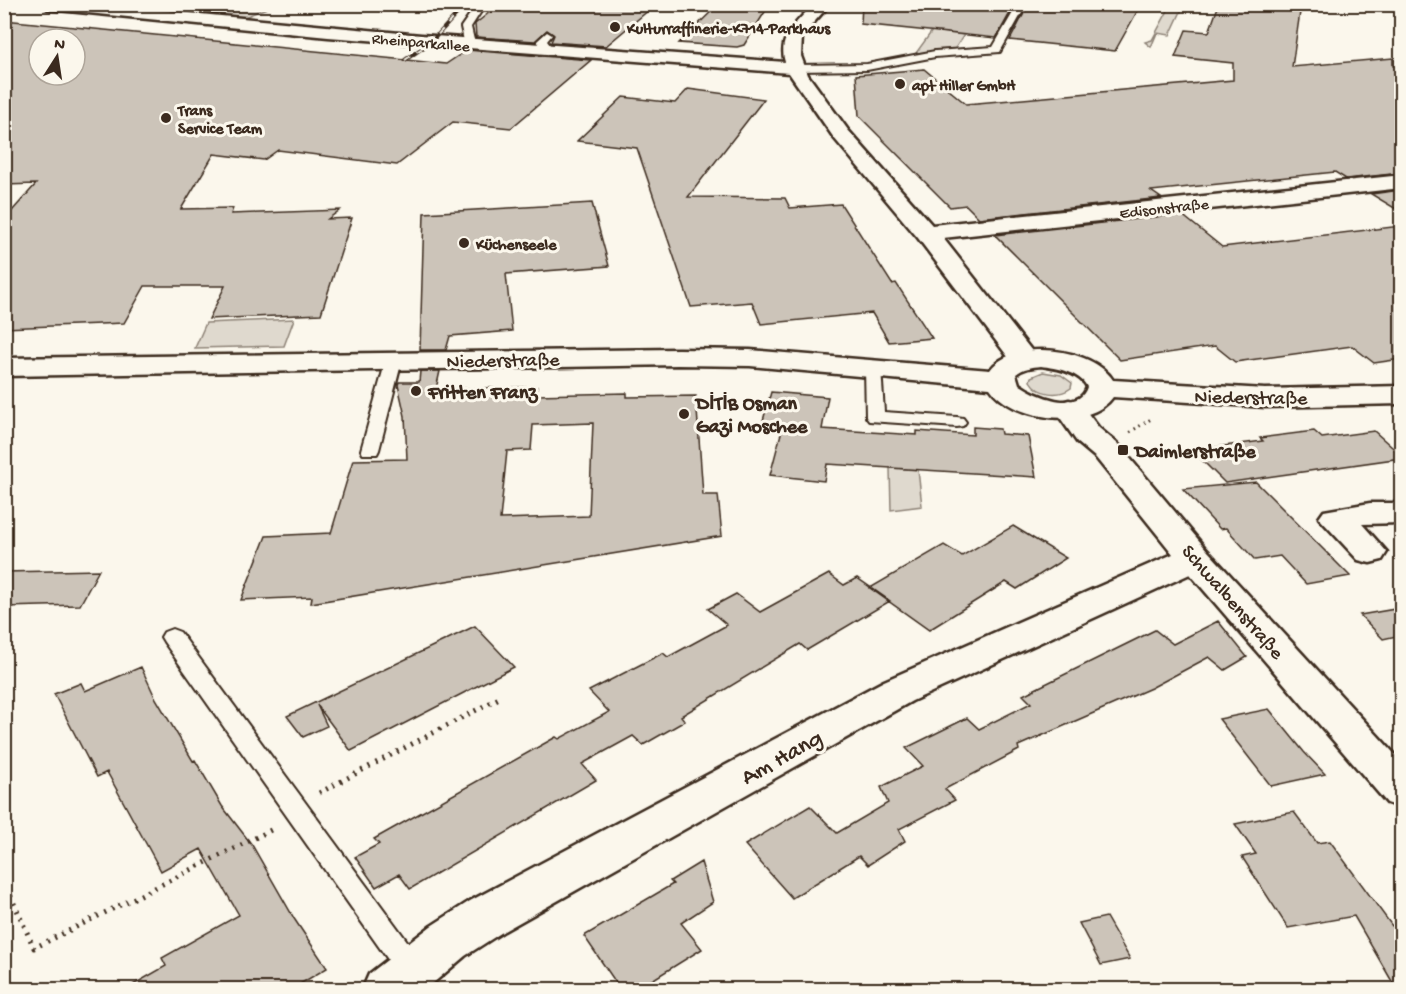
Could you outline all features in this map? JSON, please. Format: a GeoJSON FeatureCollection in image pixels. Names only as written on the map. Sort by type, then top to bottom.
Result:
{"type":"FeatureCollection","features":[{"type":"Feature","properties":{"kind":"street","name":"Rheinparkallee"},"geometry":{"type":"LineString","coordinates":[[48,4],[239,25],[475,45],[548,42],[697,61],[796,68]]}},
{"type":"Feature","properties":{"kind":"street"},"geometry":{"type":"LineString","coordinates":[[697,61],[727,59],[779,42],[823,4]]}},
{"type":"Feature","properties":{"kind":"street"},"geometry":{"type":"LineString","coordinates":[[1389,4],[1401,6]]}},
{"type":"Feature","properties":{"kind":"street"},"geometry":{"type":"LineString","coordinates":[[779,42],[792,56],[796,68],[841,134],[926,234],[1025,360]]}},
{"type":"Feature","properties":{"kind":"street","name":"Edisonstraße"},"geometry":{"type":"LineString","coordinates":[[926,234],[1401,181]]}},
{"type":"Feature","properties":{"kind":"street","name":"Niederstraße"},"geometry":{"type":"LineString","coordinates":[[4,367],[726,357],[1002,380]]}},
{"type":"Feature","properties":{"kind":"street"},"geometry":{"type":"LineString","coordinates":[[1025,360],[1058,360],[1074,364],[1092,375],[1101,388],[1099,396],[1093,402],[1069,409],[1053,409],[1024,402],[1005,388],[1002,374],[1010,365],[1025,360]]}},
{"type":"Feature","properties":{"kind":"street","name":"Niederstraße"},"geometry":{"type":"LineString","coordinates":[[1101,388],[1265,398],[1401,395]]}},
{"type":"Feature","properties":{"kind":"street","name":"Schwalbenstraße"},"geometry":{"type":"LineString","coordinates":[[1069,409],[1088,435],[1107,450],[1195,558],[1401,792]]}},
{"type":"Feature","properties":{"kind":"street"},"geometry":{"type":"LineString","coordinates":[[1370,552],[1336,518],[1370,513],[1401,513]]}},
{"type":"Feature","properties":{"kind":"street","name":"Am Hang"},"geometry":{"type":"LineString","coordinates":[[399,979],[448,941],[487,916],[898,692],[1195,558]]}},
{"type":"Feature","properties":{"kind":"lane"},"geometry":{"type":"LineString","coordinates":[[475,45],[469,41],[466,27],[482,4]]}},
{"type":"Feature","properties":{"kind":"lane"},"geometry":{"type":"LineString","coordinates":[[796,68],[867,67],[895,60],[996,50],[1023,4]]}},
{"type":"Feature","properties":{"kind":"lane"},"geometry":{"type":"LineString","coordinates":[[370,450],[394,360]]}},
{"type":"Feature","properties":{"kind":"lane"},"geometry":{"type":"LineString","coordinates":[[873,368],[875,417],[957,422]]}},
{"type":"Feature","properties":{"kind":"lane"},"geometry":{"type":"LineString","coordinates":[[172,637],[298,811],[399,979]]}},
{"type":"Feature","properties":{"kind":"path"},"geometry":{"type":"LineString","coordinates":[[4,881],[34,948],[298,811],[503,696]]}},
{"type":"Feature","properties":{"kind":"shaded area"},"geometry":{"type":"Polygon","coordinates":[[[188,5],[182,8],[215,11],[230,5],[274,5],[242,18],[170,11],[188,5]]]}},
{"type":"Feature","properties":{"kind":"shaded area"},"geometry":{"type":"Polygon","coordinates":[[[1171,5],[1184,5],[1170,35],[1157,33],[1151,47],[1145,42],[1152,40],[1171,5]]]}},
{"type":"Feature","properties":{"kind":"shaded area"},"geometry":{"type":"Polygon","coordinates":[[[932,31],[964,35],[954,50],[916,53],[932,31]]]}},
{"type":"Feature","properties":{"kind":"shaded area"},"geometry":{"type":"Polygon","coordinates":[[[294,319],[284,346],[195,348],[206,323],[294,319]]]}},
{"type":"Feature","properties":{"kind":"shaded area"},"geometry":{"type":"Polygon","coordinates":[[[1043,372],[1061,375],[1072,383],[1071,388],[1061,393],[1043,392],[1030,381],[1031,377],[1043,372]]]}},
{"type":"Feature","properties":{"kind":"shaded area"},"geometry":{"type":"Polygon","coordinates":[[[890,468],[918,470],[922,506],[891,510],[890,468]]]}},
{"type":"Feature","properties":{"kind":"building"},"geometry":{"type":"Polygon","coordinates":[[[500,4],[656,4],[606,46],[551,42],[554,35],[547,30],[535,41],[476,37],[475,24],[500,4]]]}},
{"type":"Feature","properties":{"kind":"building"},"geometry":{"type":"Polygon","coordinates":[[[719,4],[770,4],[744,45],[737,47],[679,43],[719,4]]]}},
{"type":"Feature","properties":{"kind":"building"},"geometry":{"type":"Polygon","coordinates":[[[862,4],[1015,4],[996,38],[861,24],[862,4]]]}},
{"type":"Feature","properties":{"kind":"building"},"geometry":{"type":"Polygon","coordinates":[[[1029,4],[1136,4],[1133,10],[1138,10],[1115,51],[1010,40],[1029,4]]]}},
{"type":"Feature","properties":{"kind":"building"},"geometry":{"type":"Polygon","coordinates":[[[1219,4],[1300,12],[1292,67],[1393,58],[1393,66],[1401,65],[1401,173],[1346,179],[1335,172],[1151,191],[1161,198],[979,218],[966,205],[950,207],[859,116],[856,75],[924,69],[966,104],[1233,80],[1233,63],[1175,57],[1186,30],[1209,32],[1219,4]]]}},
{"type":"Feature","properties":{"kind":"building"},"geometry":{"type":"Polygon","coordinates":[[[4,20],[74,27],[27,27],[27,87],[87,87],[87,28],[446,64],[467,50],[591,60],[511,128],[453,122],[397,165],[278,150],[264,160],[214,154],[181,209],[233,208],[231,214],[340,210],[328,219],[352,218],[321,314],[209,319],[225,286],[145,286],[124,323],[4,328],[4,220],[36,184],[4,185],[4,20]]]}},
{"type":"Feature","properties":{"kind":"building"},"geometry":{"type":"Polygon","coordinates":[[[688,89],[764,99],[688,197],[785,198],[790,208],[841,204],[892,284],[896,283],[932,338],[889,342],[872,313],[761,324],[752,302],[691,307],[637,148],[577,141],[623,97],[675,103],[688,89]]]}},
{"type":"Feature","properties":{"kind":"building"},"geometry":{"type":"Polygon","coordinates":[[[1401,190],[1401,212],[1371,194],[1401,190]]]}},
{"type":"Feature","properties":{"kind":"building","name":"Küchenseele"},"geometry":{"type":"Polygon","coordinates":[[[592,203],[609,266],[506,274],[512,331],[450,336],[446,350],[420,350],[424,213],[592,203]]]}},
{"type":"Feature","properties":{"kind":"building"},"geometry":{"type":"Polygon","coordinates":[[[1181,214],[1222,247],[1401,226],[1401,359],[1374,363],[1352,346],[1235,362],[1215,346],[1120,360],[995,235],[1181,214]]]}},
{"type":"Feature","properties":{"kind":"building"},"geometry":{"type":"Polygon","coordinates":[[[420,371],[440,371],[436,389],[537,387],[536,395],[627,393],[627,397],[696,396],[703,495],[718,495],[722,536],[311,603],[312,597],[241,600],[266,536],[331,533],[353,460],[407,459],[405,416],[398,385],[399,382],[419,382],[420,371]],[[593,423],[533,425],[531,450],[507,451],[500,519],[589,516],[593,423]]]}},
{"type":"Feature","properties":{"kind":"building"},"geometry":{"type":"Polygon","coordinates":[[[771,392],[828,397],[822,429],[917,435],[917,431],[973,435],[973,427],[1000,429],[1001,434],[1028,436],[1036,477],[827,464],[824,481],[770,475],[783,426],[762,424],[771,392]]]}},
{"type":"Feature","properties":{"kind":"building"},"geometry":{"type":"Polygon","coordinates":[[[1314,431],[1322,438],[1374,431],[1401,455],[1401,458],[1225,483],[1192,450],[1263,441],[1260,438],[1314,431]]]}},
{"type":"Feature","properties":{"kind":"building"},"geometry":{"type":"Polygon","coordinates":[[[1256,482],[1350,576],[1306,584],[1280,556],[1255,560],[1226,528],[1220,529],[1183,489],[1256,482]]]}},
{"type":"Feature","properties":{"kind":"building"},"geometry":{"type":"Polygon","coordinates":[[[1013,526],[1066,558],[1017,589],[1006,582],[929,630],[870,588],[944,545],[962,556],[1013,526]]]}},
{"type":"Feature","properties":{"kind":"building"},"geometry":{"type":"Polygon","coordinates":[[[99,570],[80,605],[4,607],[4,572],[99,570]]]}},
{"type":"Feature","properties":{"kind":"building"},"geometry":{"type":"Polygon","coordinates":[[[829,574],[844,585],[857,578],[890,601],[807,650],[800,644],[681,716],[685,721],[643,745],[633,736],[582,764],[596,780],[410,889],[399,874],[376,887],[355,857],[379,844],[374,839],[556,737],[559,739],[609,712],[589,691],[663,653],[668,657],[727,625],[708,609],[736,594],[760,612],[829,574]]]}},
{"type":"Feature","properties":{"kind":"building"},"geometry":{"type":"Polygon","coordinates":[[[1401,608],[1401,635],[1383,639],[1360,615],[1401,608]]]}},
{"type":"Feature","properties":{"kind":"building"},"geometry":{"type":"Polygon","coordinates":[[[1218,621],[1247,657],[1225,670],[1209,657],[1151,688],[1018,746],[1019,750],[945,789],[955,800],[899,829],[905,841],[868,865],[859,856],[792,898],[745,845],[810,806],[837,833],[888,803],[881,787],[923,766],[906,748],[967,718],[979,729],[1031,703],[1023,695],[1155,630],[1173,644],[1218,621]]]}},
{"type":"Feature","properties":{"kind":"building"},"geometry":{"type":"Polygon","coordinates":[[[475,626],[514,667],[351,751],[317,705],[327,726],[303,737],[287,716],[475,626]]]}},
{"type":"Feature","properties":{"kind":"building"},"geometry":{"type":"Polygon","coordinates":[[[141,667],[155,697],[193,761],[195,760],[222,806],[252,845],[295,920],[327,968],[290,990],[124,990],[166,966],[162,958],[239,915],[201,849],[161,871],[107,772],[97,777],[54,694],[81,683],[85,691],[141,667]]]}},
{"type":"Feature","properties":{"kind":"building"},"geometry":{"type":"Polygon","coordinates":[[[1269,709],[1325,774],[1271,786],[1219,719],[1269,709]]]}},
{"type":"Feature","properties":{"kind":"building"},"geometry":{"type":"Polygon","coordinates":[[[1294,812],[1317,843],[1330,841],[1392,926],[1401,924],[1401,990],[1397,990],[1354,916],[1288,928],[1242,857],[1256,854],[1235,824],[1294,812]]]}},
{"type":"Feature","properties":{"kind":"building"},"geometry":{"type":"Polygon","coordinates":[[[701,862],[713,902],[681,923],[702,949],[636,990],[621,990],[584,936],[673,884],[670,881],[701,862]]]}},
{"type":"Feature","properties":{"kind":"building"},"geometry":{"type":"Polygon","coordinates":[[[1106,917],[1130,959],[1101,965],[1079,923],[1106,917]]]}},
{"type":"Feature","properties":{"kind":"railway"},"geometry":{"type":"LineString","coordinates":[[405,60],[431,42],[466,4]]}},
{"type":"Feature","properties":{"kind":"place","name":"Kulturraffinerie-K714-Parkhaus"},"geometry":{"type":"Point","coordinates":[615,27]}},
{"type":"Feature","properties":{"kind":"place","name":"apt Hiller GmbH"},"geometry":{"type":"Point","coordinates":[900,84]}},
{"type":"Feature","properties":{"kind":"place","name":"Trans Service Team"},"geometry":{"type":"Point","coordinates":[166,118]}},
{"type":"Feature","properties":{"kind":"place","name":"Küchenseele"},"geometry":{"type":"Point","coordinates":[464,243]}},
{"type":"Feature","properties":{"kind":"place","name":"Fritten Franz"},"geometry":{"type":"Point","coordinates":[416,391]}},
{"type":"Feature","properties":{"kind":"place","name":"DİTİB Osman Gazi Moschee"},"geometry":{"type":"Point","coordinates":[684,414]}},
{"type":"Feature","properties":{"kind":"place","name":"Daimlerstraße"},"geometry":{"type":"Point","coordinates":[1123,450]}}]}
